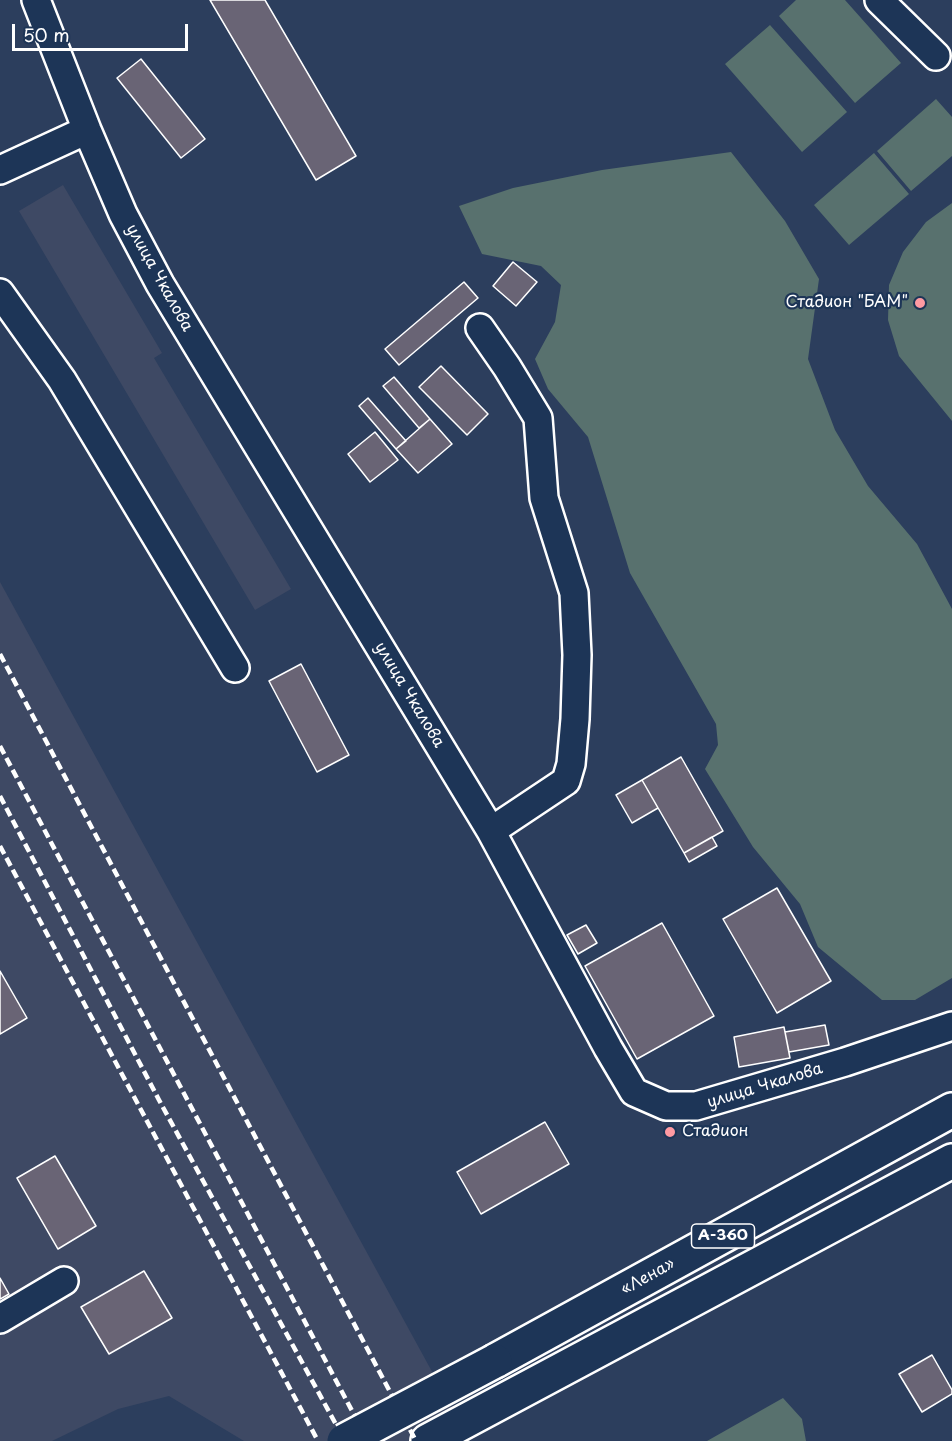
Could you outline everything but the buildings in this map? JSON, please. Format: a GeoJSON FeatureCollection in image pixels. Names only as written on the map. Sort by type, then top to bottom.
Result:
{"type":"FeatureCollection","features":[{"type":"Feature","properties":{"kind":"highway","name":"«Лена»"},"geometry":{"type":"LineString","coordinates":[[344,1441],[495,1361],[952,1110]]}},
{"type":"Feature","properties":{"kind":"highway","name":"А-360"},"geometry":{"type":"LineString","coordinates":[[428,1441],[952,1161]]}},
{"type":"Feature","properties":{"kind":"street","name":"улица Чкалова"},"geometry":{"type":"LineString","coordinates":[[36,0],[123,214],[160,284],[491,831],[634,1092],[666,1106],[696,1107],[845,1062],[952,1026]]}},
{"type":"Feature","properties":{"kind":"street"},"geometry":{"type":"LineString","coordinates":[[879,0],[936,56]]}},
{"type":"Feature","properties":{"kind":"street"},"geometry":{"type":"LineString","coordinates":[[0,170],[87,130]]}},
{"type":"Feature","properties":{"kind":"street"},"geometry":{"type":"LineString","coordinates":[[0,293],[62,380],[235,668]]}},
{"type":"Feature","properties":{"kind":"street"},"geometry":{"type":"LineString","coordinates":[[480,328],[538,418],[544,498],[574,594],[577,655],[575,719],[571,764],[566,781],[491,831]]}},
{"type":"Feature","properties":{"kind":"street"},"geometry":{"type":"LineString","coordinates":[[0,1319],[64,1281]]}},
{"type":"Feature","properties":{"kind":"shaded area"},"geometry":{"type":"Polygon","coordinates":[[[63,185],[162,353],[154,358],[291,589],[255,610],[19,211],[63,185]]]}},
{"type":"Feature","properties":{"kind":"shaded area"},"geometry":{"type":"Polygon","coordinates":[[[0,582],[470,1441],[244,1441],[169,1396],[118,1409],[52,1441],[0,1441],[0,582]]]}},
{"type":"Feature","properties":{"kind":"green space"},"geometry":{"type":"Polygon","coordinates":[[[796,0],[845,0],[901,63],[855,103],[779,16],[796,0]]]}},
{"type":"Feature","properties":{"kind":"green space"},"geometry":{"type":"Polygon","coordinates":[[[770,25],[847,112],[802,152],[725,64],[770,25]]]}},
{"type":"Feature","properties":{"kind":"green space"},"geometry":{"type":"Polygon","coordinates":[[[936,99],[952,117],[952,156],[911,191],[877,151],[936,99]]]}},
{"type":"Feature","properties":{"kind":"green space"},"geometry":{"type":"Polygon","coordinates":[[[731,152],[785,221],[819,279],[808,359],[835,430],[868,486],[917,544],[952,609],[952,978],[915,1000],[882,1000],[818,947],[800,904],[753,847],[705,769],[718,745],[716,724],[630,573],[588,437],[548,389],[535,359],[555,322],[561,285],[541,266],[482,254],[459,206],[513,188],[602,170],[731,152]]]}},
{"type":"Feature","properties":{"kind":"green space"},"geometry":{"type":"Polygon","coordinates":[[[874,153],[909,194],[849,245],[814,205],[874,153]]]}},
{"type":"Feature","properties":{"kind":"green space","name":"Стадион \"БАМ\""},"geometry":{"type":"Polygon","coordinates":[[[952,203],[952,421],[899,356],[888,320],[889,285],[903,252],[926,222],[952,203]]]}},
{"type":"Feature","properties":{"kind":"green space"},"geometry":{"type":"Polygon","coordinates":[[[783,1398],[802,1419],[806,1441],[707,1441],[783,1398]]]}},
{"type":"Feature","properties":{"kind":"railway"},"geometry":{"type":"LineString","coordinates":[[0,654],[416,1441]]}},
{"type":"Feature","properties":{"kind":"railway"},"geometry":{"type":"LineString","coordinates":[[0,746],[368,1441]]}},
{"type":"Feature","properties":{"kind":"railway"},"geometry":{"type":"LineString","coordinates":[[0,796],[159,1100],[345,1441]]}},
{"type":"Feature","properties":{"kind":"railway"},"geometry":{"type":"LineString","coordinates":[[0,846],[318,1441]]}},
{"type":"Feature","properties":{"kind":"place","name":"Стадион \"БАМ\""},"geometry":{"type":"Point","coordinates":[920,303]}},
{"type":"Feature","properties":{"kind":"place","name":"Стадион"},"geometry":{"type":"Point","coordinates":[670,1132]}}]}
